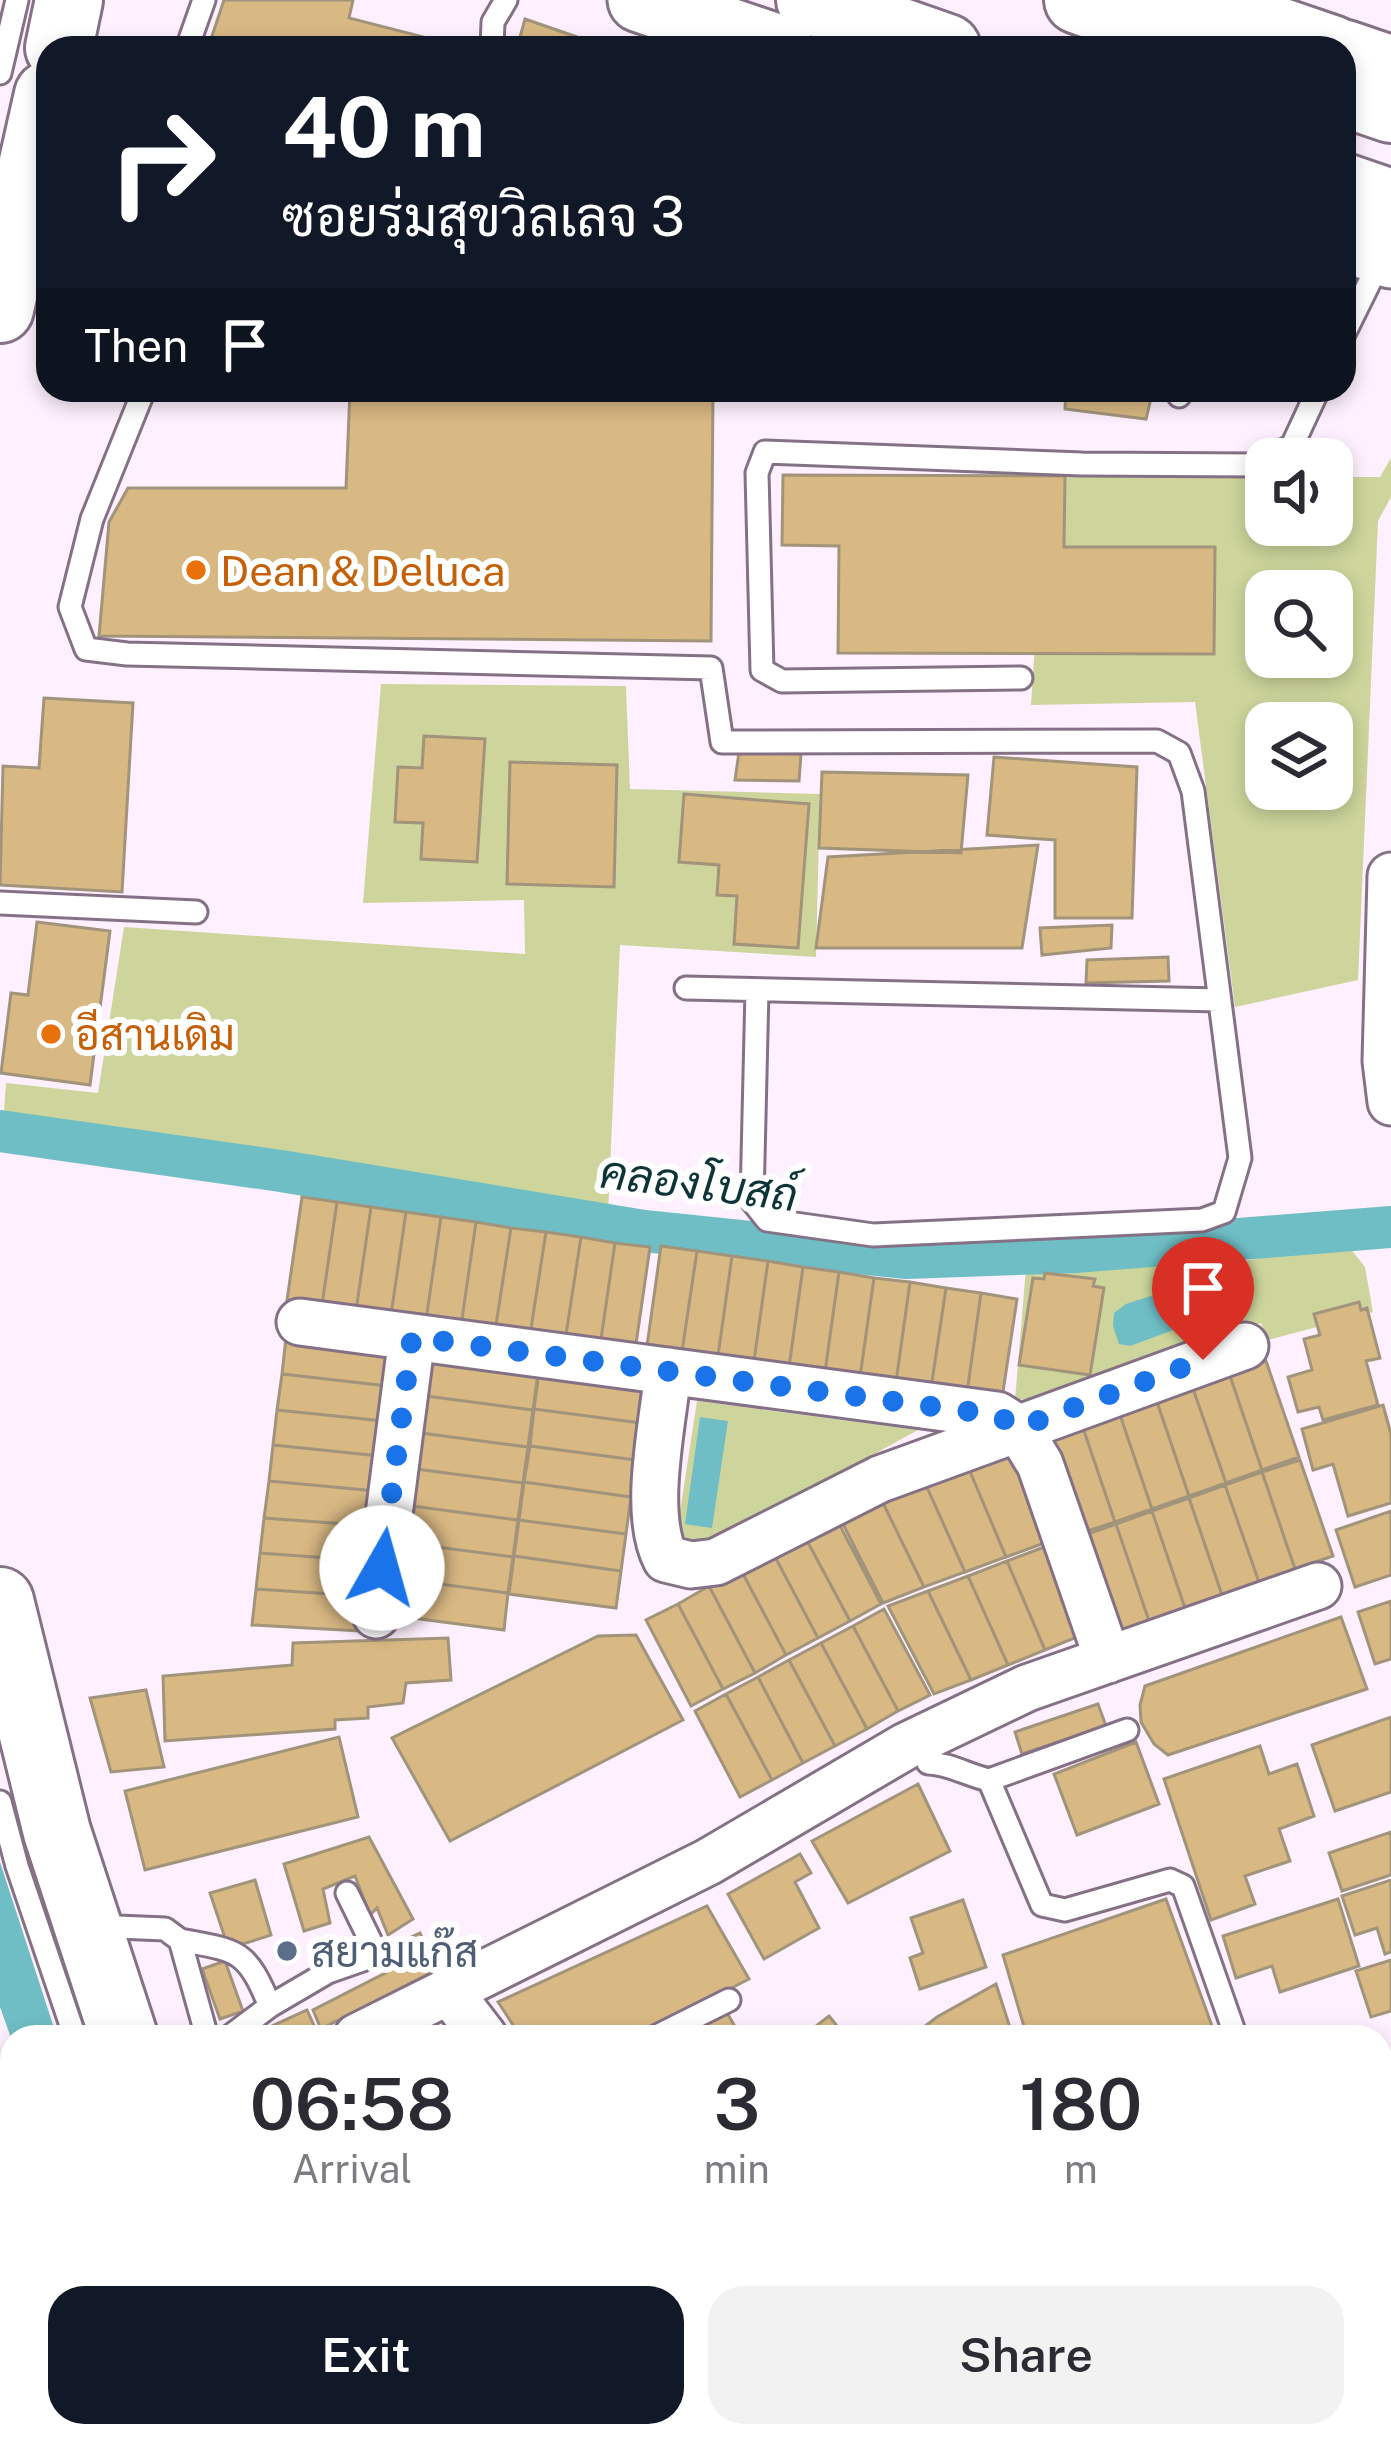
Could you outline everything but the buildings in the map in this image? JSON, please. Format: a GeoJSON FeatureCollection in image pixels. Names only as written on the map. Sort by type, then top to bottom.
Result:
{"type":"FeatureCollection","features":[{"type":"Feature","properties":{"kind":"main road"},"geometry":{"type":"LineString","coordinates":[[61,36],[70,0]]}},
{"type":"Feature","properties":{"kind":"main road"},"geometry":{"type":"LineString","coordinates":[[640,0],[746,36]]}},
{"type":"Feature","properties":{"kind":"main road"},"geometry":{"type":"LineString","coordinates":[[810,0],[913,36]]}},
{"type":"Feature","properties":{"kind":"main road"},"geometry":{"type":"LineString","coordinates":[[1078,0],[1241,23],[1289,36]]}},
{"type":"Feature","properties":{"kind":"main road"},"geometry":{"type":"LineString","coordinates":[[1192,0],[1241,23]]}},
{"type":"Feature","properties":{"kind":"main road"},"geometry":{"type":"LineString","coordinates":[[1356,56],[1391,68]]}},
{"type":"Feature","properties":{"kind":"main road"},"geometry":{"type":"LineString","coordinates":[[1356,97],[1391,109]]}},
{"type":"Feature","properties":{"kind":"main road"},"geometry":{"type":"LineString","coordinates":[[1356,205],[1378,238]]}},
{"type":"Feature","properties":{"kind":"main road"},"geometry":{"type":"LineString","coordinates":[[0,309],[34,220]]}},
{"type":"Feature","properties":{"kind":"main road"},"geometry":{"type":"LineString","coordinates":[[0,1601],[57,1832],[120,2025]]}},
{"type":"Feature","properties":{"kind":"street"},"geometry":{"type":"LineString","coordinates":[[1391,876],[1386,1061],[1391,1102]]}},
{"type":"Feature","properties":{"kind":"street"},"geometry":{"type":"LineString","coordinates":[[300,1322],[997,1415],[1018,1428],[1040,1464],[1108,1660]]}},
{"type":"Feature","properties":{"kind":"street"},"geometry":{"type":"LineString","coordinates":[[376,1615],[412,1337]]}},
{"type":"Feature","properties":{"kind":"street"},"geometry":{"type":"LineString","coordinates":[[668,1371],[655,1507],[658,1543],[666,1559],[691,1565],[716,1562],[749,1549],[880,1479],[1245,1346]]}},
{"type":"Feature","properties":{"kind":"street"},"geometry":{"type":"LineString","coordinates":[[380,2025],[676,1877],[906,1746],[1027,1688],[1318,1586]]}},
{"type":"Feature","properties":{"kind":"street"},"geometry":{"type":"LineString","coordinates":[[676,1877],[703,1885],[723,1881],[928,1763]]}},
{"type":"Feature","properties":{"kind":"street"},"geometry":{"type":"LineString","coordinates":[[448,1990],[475,2025]]}},
{"type":"Feature","properties":{"kind":"lane"},"geometry":{"type":"LineString","coordinates":[[0,74],[17,0]]}},
{"type":"Feature","properties":{"kind":"lane"},"geometry":{"type":"LineString","coordinates":[[191,36],[204,0]]}},
{"type":"Feature","properties":{"kind":"lane"},"geometry":{"type":"LineString","coordinates":[[492,36],[493,22],[506,0]]}},
{"type":"Feature","properties":{"kind":"lane"},"geometry":{"type":"LineString","coordinates":[[1356,300],[1378,238]]}},
{"type":"Feature","properties":{"kind":"lane"},"geometry":{"type":"LineString","coordinates":[[139,402],[92,519],[70,607],[86,649],[128,654],[711,668],[722,742],[1157,741],[1179,753],[1193,790],[1240,1158],[1224,1212],[1202,1220],[873,1235],[767,1220],[752,1201],[757,990]]}},
{"type":"Feature","properties":{"kind":"lane"},"geometry":{"type":"LineString","coordinates":[[1296,438],[1312,402]]}},
{"type":"Feature","properties":{"kind":"lane"},"geometry":{"type":"LineString","coordinates":[[1021,678],[782,682],[762,670],[757,472],[765,452],[1245,465]]}},
{"type":"Feature","properties":{"kind":"lane"},"geometry":{"type":"LineString","coordinates":[[0,903],[196,912]]}},
{"type":"Feature","properties":{"kind":"lane"},"geometry":{"type":"LineString","coordinates":[[686,988],[1220,1000]]}},
{"type":"Feature","properties":{"kind":"lane"},"geometry":{"type":"LineString","coordinates":[[928,1763],[949,1764],[989,1780],[1127,1730]]}},
{"type":"Feature","properties":{"kind":"lane"},"geometry":{"type":"LineString","coordinates":[[989,1780],[1042,1905],[1065,1910],[1170,1880],[1184,1886],[1232,2025]]}},
{"type":"Feature","properties":{"kind":"lane"},"geometry":{"type":"LineString","coordinates":[[0,1802],[71,2025]]}},
{"type":"Feature","properties":{"kind":"lane"},"geometry":{"type":"LineString","coordinates":[[245,2025],[328,1972],[368,1958],[371,1942],[347,1893]]}},
{"type":"Feature","properties":{"kind":"lane"},"geometry":{"type":"LineString","coordinates":[[87,1926],[165,1929],[180,1940],[229,1949],[247,1960],[270,2006]]}},
{"type":"Feature","properties":{"kind":"lane"},"geometry":{"type":"LineString","coordinates":[[180,1940],[204,2025]]}},
{"type":"Feature","properties":{"kind":"lane"},"geometry":{"type":"LineString","coordinates":[[679,2025],[729,2000]]}},
{"type":"Feature","properties":{"kind":"green space"},"geometry":{"type":"Polygon","coordinates":[[[1391,458],[1391,497],[1378,521],[1358,980],[1235,1007],[1195,702],[1031,705],[1046,475],[1245,477],[1245,546],[1353,546],[1353,477],[1380,477],[1391,458]]]}},
{"type":"Feature","properties":{"kind":"green space"},"geometry":{"type":"Polygon","coordinates":[[[381,684],[626,686],[630,789],[820,794],[816,957],[620,945],[608,1214],[4,1112],[6,1083],[98,1093],[124,927],[525,954],[524,900],[363,903],[381,684]]]}},
{"type":"Feature","properties":{"kind":"green space"},"geometry":{"type":"Polygon","coordinates":[[[1346,1243],[1365,1267],[1373,1312],[1268,1340],[1261,1323],[1078,1394],[1015,1400],[1026,1268],[1243,1261],[1346,1243]]]}},
{"type":"Feature","properties":{"kind":"green space"},"geometry":{"type":"Polygon","coordinates":[[[697,1401],[918,1430],[725,1536],[696,1545],[677,1531],[697,1401]]]}},
{"type":"Feature","properties":{"kind":"water"},"geometry":{"type":"Polygon","coordinates":[[[1204,1279],[1214,1283],[1219,1308],[1214,1315],[1130,1346],[1119,1344],[1114,1313],[1126,1304],[1204,1279]]]}},
{"type":"Feature","properties":{"kind":"water"},"geometry":{"type":"Polygon","coordinates":[[[700,1417],[728,1421],[712,1528],[685,1524],[700,1417]]]}},
{"type":"Feature","properties":{"kind":"water"},"geometry":{"type":"Polygon","coordinates":[[[0,1862],[53,2025],[6,2025],[0,2007],[0,1862]]]}},
{"type":"Feature","properties":{"kind":"waterway","name":"คลองโบสถ์"},"geometry":{"type":"LineString","coordinates":[[0,1131],[644,1231],[907,1258],[1075,1252],[1391,1227]]}},
{"type":"Feature","properties":{"kind":"place","name":"Dean & Deluca"},"geometry":{"type":"Point","coordinates":[196,570]}},
{"type":"Feature","properties":{"kind":"place","name":"อีสานเดิม"},"geometry":{"type":"Point","coordinates":[51,1034]}},
{"type":"Feature","properties":{"kind":"place","name":"สยามแก๊ส"},"geometry":{"type":"Point","coordinates":[287,1951]}},
{"type":"Feature","properties":{"kind":"route"},"geometry":{"type":"LineString","coordinates":[[382,1568],[412,1337],[997,1415],[1018,1428],[1203,1360]]}}]}
